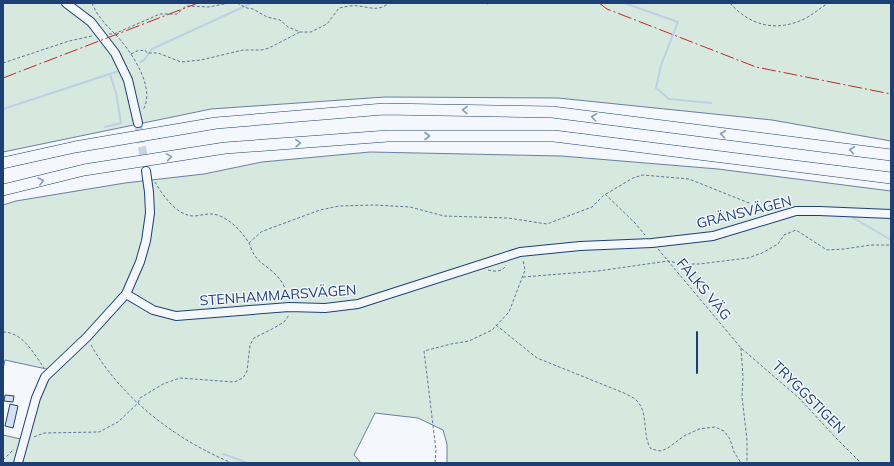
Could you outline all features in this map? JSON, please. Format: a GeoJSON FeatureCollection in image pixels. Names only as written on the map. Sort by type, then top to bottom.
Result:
{"type":"FeatureCollection","features":[{"type":"Feature","properties":{"kind":"highway"},"geometry":{"type":"LineString","coordinates":[[3,163],[75,147],[216,123],[384,109],[552,112],[891,155]]}},
{"type":"Feature","properties":{"kind":"highway"},"geometry":{"type":"LineString","coordinates":[[3,190],[84,170],[225,148],[388,136],[554,136],[891,178]]}},
{"type":"Feature","properties":{"kind":"street"},"geometry":{"type":"LineString","coordinates":[[66,3],[91,22],[115,52],[128,80],[138,123]]}},
{"type":"Feature","properties":{"kind":"street"},"geometry":{"type":"LineString","coordinates":[[18,463],[36,398],[45,377],[87,337],[126,294],[140,262],[146,241],[150,212],[146,172]]}},
{"type":"Feature","properties":{"kind":"street","name":"GRÄNSVÄGEN"},"geometry":{"type":"LineString","coordinates":[[652,243],[713,236],[796,211],[891,214]]}},
{"type":"Feature","properties":{"kind":"street","name":"STENHAMMARSVÄGEN"},"geometry":{"type":"LineString","coordinates":[[126,294],[153,310],[176,316],[289,306],[325,308],[358,304],[520,252],[580,246],[652,243]]}},
{"type":"Feature","properties":{"kind":"path"},"geometry":{"type":"LineString","coordinates":[[92,3],[103,23],[131,54],[139,68],[146,89],[147,101],[143,110]]}},
{"type":"Feature","properties":{"kind":"path"},"geometry":{"type":"LineString","coordinates":[[114,34],[160,14],[177,14],[186,6],[210,7],[229,3]]}},
{"type":"Feature","properties":{"kind":"path"},"geometry":{"type":"LineString","coordinates":[[238,4],[253,9],[266,17],[280,20],[288,27],[300,32],[311,32],[327,24],[339,8],[357,6],[383,8],[389,3]]}},
{"type":"Feature","properties":{"kind":"path"},"geometry":{"type":"LineString","coordinates":[[730,3],[752,21],[772,26],[788,25],[803,19],[828,3]]}},
{"type":"Feature","properties":{"kind":"path"},"geometry":{"type":"LineString","coordinates":[[131,54],[137,51],[145,50],[147,53],[158,53],[181,62],[201,60],[243,50],[262,50],[300,32]]}},
{"type":"Feature","properties":{"kind":"path"},"geometry":{"type":"LineString","coordinates":[[3,63],[69,40],[101,34]]}},
{"type":"Feature","properties":{"kind":"path"},"geometry":{"type":"LineString","coordinates":[[249,243],[261,232],[320,210],[339,206],[375,205],[410,207],[444,216],[508,218],[548,224],[592,207],[605,194],[632,178],[643,175],[689,179],[750,203],[765,214]]}},
{"type":"Feature","properties":{"kind":"path"},"geometry":{"type":"LineString","coordinates":[[3,460],[11,451],[44,433],[99,432],[118,422],[138,403],[140,398],[163,384],[180,378],[234,382],[243,378],[247,372],[250,344],[254,338],[284,322],[291,313],[289,298],[284,284],[255,256],[249,243],[239,230],[228,220],[218,215],[209,214],[195,216],[186,215],[179,212],[158,187],[153,177]]}},
{"type":"Feature","properties":{"kind":"path","name":"FALKS VÄG"},"geometry":{"type":"LineString","coordinates":[[605,194],[635,223],[741,348]]}},
{"type":"Feature","properties":{"kind":"path"},"geometry":{"type":"LineString","coordinates":[[523,277],[598,271],[668,261],[683,264],[699,264],[748,258],[762,253],[778,244],[784,235],[796,230],[828,250],[871,245],[891,245]]}},
{"type":"Feature","properties":{"kind":"path"},"geometry":{"type":"LineString","coordinates":[[435,463],[436,450],[424,352],[451,344],[469,341],[492,330],[509,312],[523,277],[525,270],[520,252]]}},
{"type":"Feature","properties":{"kind":"path"},"geometry":{"type":"LineString","coordinates":[[496,325],[538,358],[624,393],[635,400],[644,412],[647,442],[651,449],[661,451],[668,448],[684,436],[700,429],[715,427],[724,431],[730,439],[734,452],[741,463]]}},
{"type":"Feature","properties":{"kind":"path"},"geometry":{"type":"LineString","coordinates":[[3,332],[16,334],[27,344],[48,374]]}},
{"type":"Feature","properties":{"kind":"path"},"geometry":{"type":"LineString","coordinates":[[87,337],[95,353],[119,384],[152,417],[180,436],[232,463]]}},
{"type":"Feature","properties":{"kind":"path"},"geometry":{"type":"LineString","coordinates":[[741,348],[743,377],[742,397],[747,440],[747,463]]}},
{"type":"Feature","properties":{"kind":"path","name":"TRYGGSTIGEN"},"geometry":{"type":"LineString","coordinates":[[741,348],[799,398],[861,463]]}},
{"type":"Feature","properties":{"kind":"shaded area"},"geometry":{"type":"Polygon","coordinates":[[[3,3],[891,3],[891,141],[772,120],[558,98],[385,97],[211,109],[3,152],[3,3]]]}},
{"type":"Feature","properties":{"kind":"shaded area"},"geometry":{"type":"Polygon","coordinates":[[[370,152],[561,156],[718,169],[891,191],[891,463],[447,463],[447,444],[443,430],[418,418],[375,413],[354,455],[361,463],[3,463],[3,435],[25,440],[27,427],[51,370],[5,360],[3,369],[3,205],[16,201],[125,183],[204,174],[262,162],[370,152]]]}},
{"type":"Feature","properties":{"kind":"building"},"geometry":{"type":"Polygon","coordinates":[[[5,395],[14,396],[13,402],[4,401],[5,395]]]}},
{"type":"Feature","properties":{"kind":"building"},"geometry":{"type":"Polygon","coordinates":[[[10,404],[18,406],[13,428],[5,426],[10,404]]]}},
{"type":"Feature","properties":{"kind":"waterway"},"geometry":{"type":"LineString","coordinates":[[140,62],[144,60],[152,49],[252,3]]}},
{"type":"Feature","properties":{"kind":"waterway"},"geometry":{"type":"LineString","coordinates":[[624,3],[678,22],[661,65],[656,88],[669,99],[711,103]]}},
{"type":"Feature","properties":{"kind":"waterway"},"geometry":{"type":"LineString","coordinates":[[3,109],[119,71]]}},
{"type":"Feature","properties":{"kind":"waterway"},"geometry":{"type":"LineString","coordinates":[[105,127],[121,123],[116,93],[110,74]]}},
{"type":"Feature","properties":{"kind":"waterway"},"geometry":{"type":"LineString","coordinates":[[852,217],[891,240]]}},
{"type":"Feature","properties":{"kind":"waterway"},"geometry":{"type":"LineString","coordinates":[[223,454],[248,463]]}},
{"type":"Feature","properties":{"kind":"tunnel"},"geometry":{"type":"LineString","coordinates":[[138,123],[145,165]]}},
{"type":"Feature","properties":{"kind":"wall"},"geometry":{"type":"LineString","coordinates":[[697,332],[697,373]]}},
{"type":"Feature","properties":{"kind":"power"},"geometry":{"type":"LineString","coordinates":[[3,78],[198,3]]}},
{"type":"Feature","properties":{"kind":"power"},"geometry":{"type":"LineString","coordinates":[[599,3],[607,9],[756,67],[891,94]]}}]}
